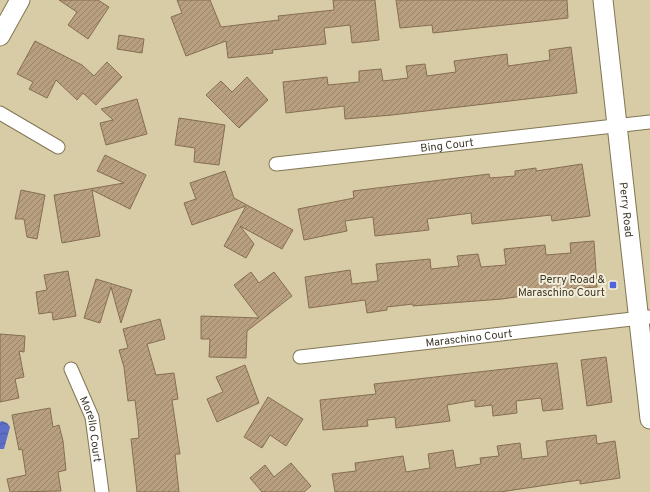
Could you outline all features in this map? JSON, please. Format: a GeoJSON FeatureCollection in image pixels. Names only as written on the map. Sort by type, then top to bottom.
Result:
{"type":"FeatureCollection","features":[{"type":"Feature","properties":{"kind":"street"},"geometry":{"type":"LineString","coordinates":[[0,36],[20,0]]}},
{"type":"Feature","properties":{"kind":"street","name":"Perry Road"},"geometry":{"type":"LineString","coordinates":[[603,0],[644,318],[650,419]]}},
{"type":"Feature","properties":{"kind":"street"},"geometry":{"type":"LineString","coordinates":[[0,113],[58,147]]}},
{"type":"Feature","properties":{"kind":"street","name":"Bing Court"},"geometry":{"type":"LineString","coordinates":[[276,164],[650,122]]}},
{"type":"Feature","properties":{"kind":"street","name":"Maraschino Court"},"geometry":{"type":"LineString","coordinates":[[300,357],[644,318]]}},
{"type":"Feature","properties":{"kind":"street","name":"Morello Court"},"geometry":{"type":"LineString","coordinates":[[71,369],[92,417],[102,492]]}},
{"type":"Feature","properties":{"kind":"water"},"geometry":{"type":"Polygon","coordinates":[[[2,421],[7,423],[10,427],[4,449],[0,449],[0,422],[2,421]]]}},
{"type":"Feature","properties":{"kind":"building"},"geometry":{"type":"Polygon","coordinates":[[[59,0],[98,0],[109,7],[88,39],[68,25],[77,12],[59,0]]]}},
{"type":"Feature","properties":{"kind":"building"},"geometry":{"type":"Polygon","coordinates":[[[177,0],[210,0],[221,27],[279,20],[278,16],[334,10],[333,0],[375,0],[379,40],[352,43],[350,25],[324,28],[326,44],[272,50],[273,53],[228,58],[226,41],[186,56],[171,17],[182,13],[177,0]]]}},
{"type":"Feature","properties":{"kind":"building"},"geometry":{"type":"Polygon","coordinates":[[[396,0],[567,0],[568,18],[433,33],[432,25],[400,28],[396,0]]]}},
{"type":"Feature","properties":{"kind":"building"},"geometry":{"type":"Polygon","coordinates":[[[119,35],[144,39],[142,53],[117,49],[119,35]]]}},
{"type":"Feature","properties":{"kind":"building"},"geometry":{"type":"Polygon","coordinates":[[[35,41],[82,65],[94,76],[107,62],[122,77],[96,105],[83,93],[77,100],[56,80],[47,98],[29,89],[33,82],[17,74],[35,41]]]}},
{"type":"Feature","properties":{"kind":"building"},"geometry":{"type":"Polygon","coordinates":[[[571,47],[577,93],[392,115],[345,119],[344,106],[286,113],[283,82],[327,77],[328,85],[359,82],[359,71],[381,69],[383,81],[408,78],[406,66],[425,64],[427,76],[456,72],[454,61],[507,54],[508,66],[550,60],[549,50],[571,47]]]}},
{"type":"Feature","properties":{"kind":"building"},"geometry":{"type":"Polygon","coordinates":[[[247,77],[268,100],[239,128],[206,95],[221,81],[232,92],[247,77]]]}},
{"type":"Feature","properties":{"kind":"building"},"geometry":{"type":"Polygon","coordinates":[[[137,99],[147,134],[106,145],[100,123],[113,120],[101,109],[137,99]]]}},
{"type":"Feature","properties":{"kind":"building"},"geometry":{"type":"Polygon","coordinates":[[[179,118],[225,125],[219,165],[194,162],[195,148],[175,145],[179,118]]]}},
{"type":"Feature","properties":{"kind":"building"},"geometry":{"type":"Polygon","coordinates":[[[105,155],[146,175],[130,209],[92,190],[100,236],[62,243],[54,195],[124,183],[97,171],[105,155]]]}},
{"type":"Feature","properties":{"kind":"building"},"geometry":{"type":"Polygon","coordinates":[[[582,164],[590,216],[552,221],[551,215],[472,224],[471,213],[427,219],[429,230],[375,236],[373,217],[345,221],[347,231],[304,240],[298,209],[354,198],[353,191],[489,174],[490,178],[515,176],[515,171],[536,168],[536,171],[582,164]]]}},
{"type":"Feature","properties":{"kind":"building"},"geometry":{"type":"Polygon","coordinates":[[[225,171],[234,198],[293,230],[282,249],[240,226],[254,244],[246,258],[224,246],[246,206],[192,225],[184,203],[196,199],[190,183],[225,171]]]}},
{"type":"Feature","properties":{"kind":"building"},"geometry":{"type":"Polygon","coordinates":[[[21,190],[45,195],[37,239],[27,237],[24,219],[15,219],[21,190]]]}},
{"type":"Feature","properties":{"kind":"building"},"geometry":{"type":"Polygon","coordinates":[[[594,241],[597,287],[550,290],[550,292],[502,299],[413,306],[413,304],[387,307],[387,310],[367,313],[365,300],[309,308],[305,277],[350,270],[352,284],[378,281],[376,264],[430,259],[431,269],[459,266],[457,256],[478,254],[481,267],[506,265],[504,249],[545,245],[546,255],[571,253],[570,243],[594,241]]]}},
{"type":"Feature","properties":{"kind":"building"},"geometry":{"type":"Polygon","coordinates":[[[68,271],[76,316],[53,320],[52,312],[39,314],[36,292],[47,290],[44,275],[68,271]]]}},
{"type":"Feature","properties":{"kind":"building"},"geometry":{"type":"Polygon","coordinates":[[[251,272],[259,283],[274,272],[292,296],[247,331],[246,358],[209,357],[210,339],[201,339],[201,316],[259,318],[234,285],[251,272]]]}},
{"type":"Feature","properties":{"kind":"building"},"geometry":{"type":"Polygon","coordinates":[[[96,279],[132,290],[121,323],[111,287],[100,323],[84,318],[96,279]]]}},
{"type":"Feature","properties":{"kind":"building"},"geometry":{"type":"Polygon","coordinates":[[[160,319],[165,339],[147,344],[156,375],[174,373],[178,399],[172,400],[180,454],[175,454],[179,492],[137,492],[131,439],[139,438],[135,400],[128,401],[124,367],[119,350],[128,348],[123,329],[160,319]]]}},
{"type":"Feature","properties":{"kind":"building"},"geometry":{"type":"Polygon","coordinates":[[[0,334],[25,336],[24,352],[19,351],[24,377],[15,379],[19,398],[0,402],[0,334]]]}},
{"type":"Feature","properties":{"kind":"building"},"geometry":{"type":"Polygon","coordinates":[[[606,357],[612,402],[587,406],[581,360],[606,357]]]}},
{"type":"Feature","properties":{"kind":"building"},"geometry":{"type":"Polygon","coordinates":[[[557,363],[563,409],[543,411],[541,398],[516,401],[517,413],[493,416],[492,405],[475,407],[475,400],[447,405],[450,421],[396,428],[395,417],[367,420],[368,426],[323,430],[320,400],[376,394],[374,384],[557,363]]]}},
{"type":"Feature","properties":{"kind":"building"},"geometry":{"type":"Polygon","coordinates":[[[245,365],[259,403],[217,422],[207,399],[223,392],[216,377],[245,365]]]}},
{"type":"Feature","properties":{"kind":"building"},"geometry":{"type":"Polygon","coordinates":[[[268,397],[303,419],[286,446],[270,435],[262,448],[244,437],[268,397]]]}},
{"type":"Feature","properties":{"kind":"building"},"geometry":{"type":"Polygon","coordinates":[[[50,408],[53,427],[59,425],[63,441],[66,470],[58,472],[61,491],[10,492],[7,479],[26,475],[22,449],[19,450],[12,415],[50,408]]]}},
{"type":"Feature","properties":{"kind":"building"},"geometry":{"type":"Polygon","coordinates":[[[596,435],[597,444],[615,441],[620,478],[580,484],[580,480],[500,492],[335,492],[332,474],[356,471],[355,463],[403,456],[406,472],[430,468],[428,454],[453,450],[456,468],[481,464],[480,458],[499,456],[497,446],[520,443],[522,459],[548,456],[546,441],[596,435]]]}},
{"type":"Feature","properties":{"kind":"building"},"geometry":{"type":"Polygon","coordinates":[[[291,463],[311,486],[304,492],[262,492],[250,478],[265,465],[274,477],[291,463]]]}},
{"type":"Feature","properties":{"kind":"place","name":"Perry Road & Maraschino Court"},"geometry":{"type":"Point","coordinates":[613,285]}}]}
